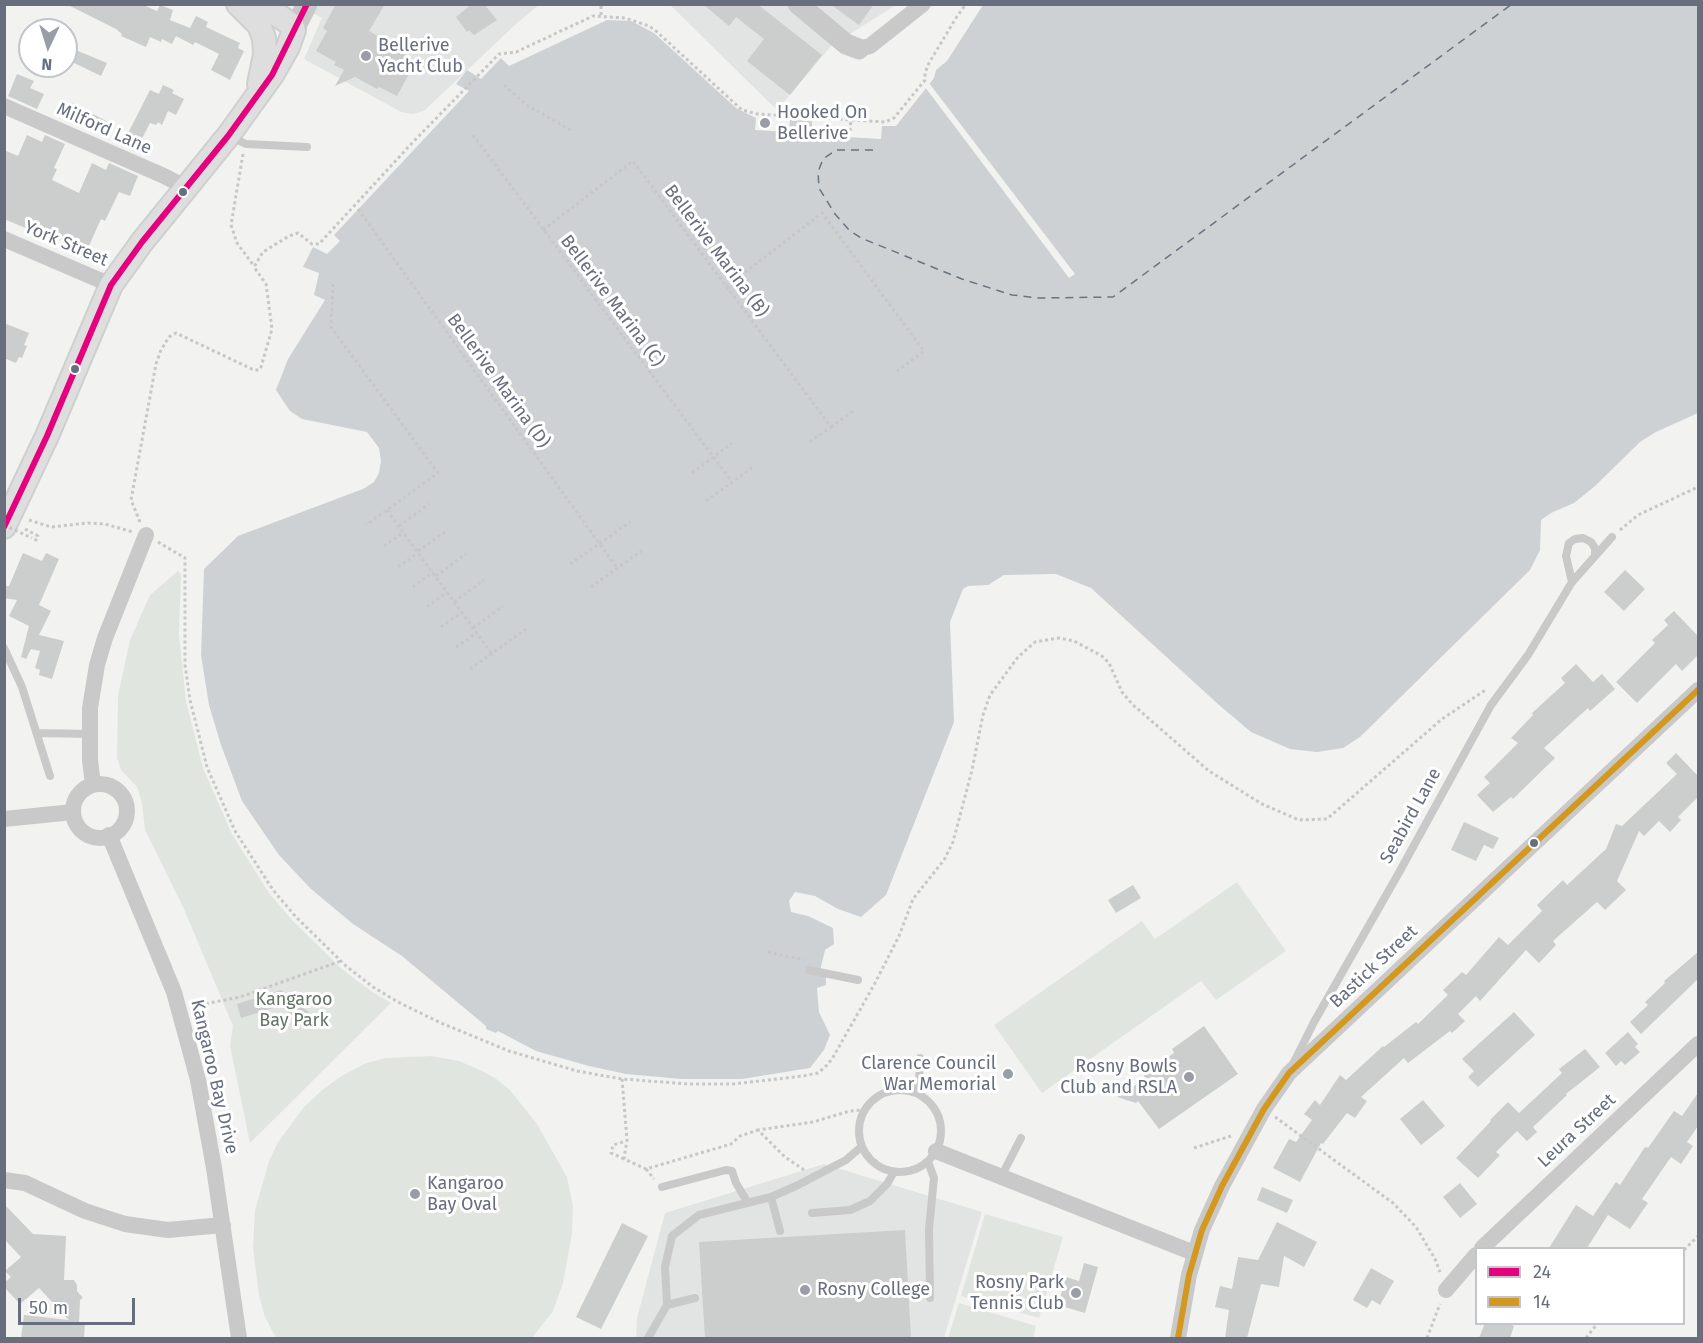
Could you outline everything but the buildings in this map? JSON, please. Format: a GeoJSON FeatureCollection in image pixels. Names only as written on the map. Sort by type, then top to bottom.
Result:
{"type":"FeatureCollection","features":[{"type":"Feature","properties":{"kind":"main road"},"geometry":{"type":"LineString","coordinates":[[238,4],[259,25],[264,38],[265,58],[256,97]]}},
{"type":"Feature","properties":{"kind":"main road"},"geometry":{"type":"LineString","coordinates":[[4,526],[47,436],[111,285],[142,242],[187,188],[237,140],[256,97],[282,58],[294,30],[279,16],[251,4]]}},
{"type":"Feature","properties":{"kind":"street"},"geometry":{"type":"LineString","coordinates":[[294,30],[307,4]]}},
{"type":"Feature","properties":{"kind":"street"},"geometry":{"type":"LineString","coordinates":[[798,4],[846,44],[859,49],[870,45],[923,4]]}},
{"type":"Feature","properties":{"kind":"street","name":"Milford Lane"},"geometry":{"type":"LineString","coordinates":[[4,106],[187,188]]}},
{"type":"Feature","properties":{"kind":"street","name":"York Street"},"geometry":{"type":"LineString","coordinates":[[4,239],[111,285]]}},
{"type":"Feature","properties":{"kind":"street"},"geometry":{"type":"LineString","coordinates":[[93,785],[90,735],[97,665],[105,638],[146,535]]}},
{"type":"Feature","properties":{"kind":"street","name":"Bastick Street"},"geometry":{"type":"LineString","coordinates":[[1178,1338],[1194,1253],[1222,1186],[1264,1109],[1289,1072],[1698,690]]}},
{"type":"Feature","properties":{"kind":"street"},"geometry":{"type":"LineString","coordinates":[[93,785],[110,786],[123,797],[126,805],[124,822],[120,829],[109,835],[95,837],[80,828],[73,812],[78,795],[93,785]]}},
{"type":"Feature","properties":{"kind":"street"},"geometry":{"type":"LineString","coordinates":[[4,819],[73,812]]}},
{"type":"Feature","properties":{"kind":"street","name":"Kangaroo Bay Drive"},"geometry":{"type":"LineString","coordinates":[[109,835],[153,937],[179,1010],[198,1080],[211,1149],[239,1338]]}},
{"type":"Feature","properties":{"kind":"street","name":"Leura Street"},"geometry":{"type":"LineString","coordinates":[[1483,1247],[1698,1044]]}},
{"type":"Feature","properties":{"kind":"street"},"geometry":{"type":"LineString","coordinates":[[932,1156],[1002,1175],[1194,1253]]}},
{"type":"Feature","properties":{"kind":"street"},"geometry":{"type":"LineString","coordinates":[[4,1180],[25,1183],[85,1211],[125,1224],[168,1230],[223,1225]]}},
{"type":"Feature","properties":{"kind":"street"},"geometry":{"type":"LineString","coordinates":[[1446,1290],[1475,1256]]}},
{"type":"Feature","properties":{"kind":"lane"},"geometry":{"type":"LineString","coordinates":[[237,140],[308,147]]}},
{"type":"Feature","properties":{"kind":"lane","name":"Seabird Lane"},"geometry":{"type":"LineString","coordinates":[[1289,1072],[1314,1022],[1491,705],[1528,654],[1572,582],[1612,537]]}},
{"type":"Feature","properties":{"kind":"lane"},"geometry":{"type":"LineString","coordinates":[[1572,582],[1566,556],[1569,543],[1583,538],[1591,542],[1595,548],[1595,556]]}},
{"type":"Feature","properties":{"kind":"lane"},"geometry":{"type":"LineString","coordinates":[[4,648],[22,687],[50,776]]}},
{"type":"Feature","properties":{"kind":"lane"},"geometry":{"type":"LineString","coordinates":[[38,734],[90,735]]}},
{"type":"Feature","properties":{"kind":"lane"},"geometry":{"type":"LineString","coordinates":[[810,965],[858,980]]}},
{"type":"Feature","properties":{"kind":"lane"},"geometry":{"type":"LineString","coordinates":[[916,1093],[920,1083],[920,1058]]}},
{"type":"Feature","properties":{"kind":"lane"},"geometry":{"type":"LineString","coordinates":[[930,1298],[929,1229],[934,1178],[932,1156],[941,1134],[938,1115],[932,1104],[916,1093],[903,1090],[890,1091],[873,1100],[864,1110],[858,1129],[861,1147],[876,1165],[894,1172],[912,1171],[932,1156]]}},
{"type":"Feature","properties":{"kind":"lane"},"geometry":{"type":"LineString","coordinates":[[1002,1175],[1021,1138]]}},
{"type":"Feature","properties":{"kind":"lane"},"geometry":{"type":"LineString","coordinates":[[648,1338],[667,1305],[665,1268],[672,1236],[699,1215],[771,1197],[816,1177],[846,1160],[861,1147]]}},
{"type":"Feature","properties":{"kind":"lane"},"geometry":{"type":"LineString","coordinates":[[662,1187],[726,1170],[732,1171],[748,1203]]}},
{"type":"Feature","properties":{"kind":"lane"},"geometry":{"type":"LineString","coordinates":[[812,1213],[841,1212],[870,1201],[887,1184],[894,1172]]}},
{"type":"Feature","properties":{"kind":"lane"},"geometry":{"type":"LineString","coordinates":[[771,1197],[780,1231]]}},
{"type":"Feature","properties":{"kind":"lane"},"geometry":{"type":"LineString","coordinates":[[667,1305],[695,1298]]}},
{"type":"Feature","properties":{"kind":"path"},"geometry":{"type":"LineString","coordinates":[[601,4],[601,16]]}},
{"type":"Feature","properties":{"kind":"path"},"geometry":{"type":"LineString","coordinates":[[254,267],[263,252],[298,233],[312,244],[319,244],[499,54],[516,52],[593,16],[625,18],[649,26],[742,110],[757,114],[885,122],[894,118],[925,80],[929,63],[966,4]]}},
{"type":"Feature","properties":{"kind":"path"},"geometry":{"type":"LineString","coordinates":[[504,85],[525,104],[572,131]]}},
{"type":"Feature","properties":{"kind":"path"},"geometry":{"type":"LineString","coordinates":[[850,131],[851,120]]}},
{"type":"Feature","properties":{"kind":"path","name":"Bellerive Marina (C)"},"geometry":{"type":"LineString","coordinates":[[473,135],[711,458],[732,483]]}},
{"type":"Feature","properties":{"kind":"path"},"geometry":{"type":"LineString","coordinates":[[146,535],[131,500],[156,364],[161,350],[172,333],[176,333],[254,370],[261,368],[272,329],[266,284],[237,243],[231,225],[242,156],[237,140]]}},
{"type":"Feature","properties":{"kind":"path","name":"Bellerive Marina (B)"},"geometry":{"type":"LineString","coordinates":[[543,230],[633,160],[831,427]]}},
{"type":"Feature","properties":{"kind":"path","name":"Bellerive Marina (D)"},"geometry":{"type":"LineString","coordinates":[[358,209],[617,568]]}},
{"type":"Feature","properties":{"kind":"path"},"geometry":{"type":"LineString","coordinates":[[726,286],[822,213],[924,351],[897,371]]}},
{"type":"Feature","properties":{"kind":"path"},"geometry":{"type":"LineString","coordinates":[[333,284],[331,327],[438,473],[366,525]]}},
{"type":"Feature","properties":{"kind":"path"},"geometry":{"type":"LineString","coordinates":[[809,442],[853,411]]}},
{"type":"Feature","properties":{"kind":"path"},"geometry":{"type":"LineString","coordinates":[[692,473],[732,443]]}},
{"type":"Feature","properties":{"kind":"path"},"geometry":{"type":"LineString","coordinates":[[706,501],[753,467]]}},
{"type":"Feature","properties":{"kind":"path"},"geometry":{"type":"LineString","coordinates":[[1612,537],[1638,515],[1698,487]]}},
{"type":"Feature","properties":{"kind":"path"},"geometry":{"type":"LineString","coordinates":[[399,526],[429,504]]}},
{"type":"Feature","properties":{"kind":"path"},"geometry":{"type":"LineString","coordinates":[[387,510],[492,654]]}},
{"type":"Feature","properties":{"kind":"path"},"geometry":{"type":"LineString","coordinates":[[4,526],[36,540],[38,536],[24,530],[29,519],[51,527],[88,523],[105,524],[146,535],[185,558],[184,642],[190,700],[207,767],[235,831],[273,890],[296,917],[341,961],[382,992],[476,1038],[560,1067],[622,1079],[689,1084],[733,1084],[803,1076],[818,1073],[825,1067],[832,1059],[874,986],[899,936],[912,899],[944,860],[953,842],[972,770],[983,715],[990,695],[1018,657],[1035,642],[1059,638],[1074,641],[1102,656],[1109,663],[1122,692],[1132,704],[1209,771],[1262,804],[1299,820],[1327,819],[1442,720],[1486,689],[1510,677]]}},
{"type":"Feature","properties":{"kind":"path"},"geometry":{"type":"LineString","coordinates":[[570,564],[630,522]]}},
{"type":"Feature","properties":{"kind":"path"},"geometry":{"type":"LineString","coordinates":[[398,567],[448,530]]}},
{"type":"Feature","properties":{"kind":"path"},"geometry":{"type":"LineString","coordinates":[[384,546],[404,532]]}},
{"type":"Feature","properties":{"kind":"path"},"geometry":{"type":"LineString","coordinates":[[591,587],[644,549]]}},
{"type":"Feature","properties":{"kind":"path"},"geometry":{"type":"LineString","coordinates":[[436,576],[466,554]]}},
{"type":"Feature","properties":{"kind":"path"},"geometry":{"type":"LineString","coordinates":[[413,587],[432,572]]}},
{"type":"Feature","properties":{"kind":"path"},"geometry":{"type":"LineString","coordinates":[[454,602],[484,580]]}},
{"type":"Feature","properties":{"kind":"path"},"geometry":{"type":"LineString","coordinates":[[427,607],[447,592]]}},
{"type":"Feature","properties":{"kind":"path"},"geometry":{"type":"LineString","coordinates":[[473,628],[503,606]]}},
{"type":"Feature","properties":{"kind":"path"},"geometry":{"type":"LineString","coordinates":[[441,627],[462,612]]}},
{"type":"Feature","properties":{"kind":"path"},"geometry":{"type":"LineString","coordinates":[[470,669],[526,629]]}},
{"type":"Feature","properties":{"kind":"path"},"geometry":{"type":"LineString","coordinates":[[456,647],[477,633]]}},
{"type":"Feature","properties":{"kind":"path"},"geometry":{"type":"LineString","coordinates":[[768,952],[810,965]]}},
{"type":"Feature","properties":{"kind":"path"},"geometry":{"type":"LineString","coordinates":[[179,1010],[240,996],[341,961]]}},
{"type":"Feature","properties":{"kind":"path"},"geometry":{"type":"LineString","coordinates":[[622,1079],[627,1140],[624,1159]]}},
{"type":"Feature","properties":{"kind":"path"},"geometry":{"type":"LineString","coordinates":[[1264,1109],[1393,1203],[1416,1227],[1435,1259],[1446,1290],[1427,1338]]}},
{"type":"Feature","properties":{"kind":"path"},"geometry":{"type":"LineString","coordinates":[[627,1140],[612,1145],[611,1153],[645,1169],[731,1144],[740,1136],[758,1130],[813,1122],[850,1111],[864,1110]]}},
{"type":"Feature","properties":{"kind":"path"},"geometry":{"type":"LineString","coordinates":[[758,1130],[785,1157],[816,1177]]}},
{"type":"Feature","properties":{"kind":"path"},"geometry":{"type":"LineString","coordinates":[[1194,1148],[1240,1133],[1250,1136]]}},
{"type":"Feature","properties":{"kind":"path"},"geometry":{"type":"LineString","coordinates":[[1685,1248],[1698,1236]]}},
{"type":"Feature","properties":{"kind":"path"},"geometry":{"type":"LineString","coordinates":[[1586,1338],[1596,1325]]}},
{"type":"Feature","properties":{"kind":"shaded area"},"geometry":{"type":"Polygon","coordinates":[[[893,4],[894,6],[831,46],[777,110],[670,5],[893,4]]]}},
{"type":"Feature","properties":{"kind":"shaded area"},"geometry":{"type":"Polygon","coordinates":[[[299,5],[539,5],[424,111],[412,114],[401,112],[304,59],[322,18],[299,5]]]}},
{"type":"Feature","properties":{"kind":"shaded area"},"geometry":{"type":"Polygon","coordinates":[[[983,5],[1698,5],[1698,413],[1640,442],[1574,503],[1541,520],[1540,550],[1530,570],[1360,737],[1343,748],[1317,752],[1290,749],[1251,732],[1091,588],[1056,574],[1004,575],[988,585],[968,586],[963,589],[950,622],[954,722],[886,895],[861,917],[838,909],[815,896],[795,892],[789,901],[791,912],[808,916],[833,928],[834,944],[825,950],[819,975],[826,977],[826,985],[817,988],[819,1012],[830,1035],[824,1050],[810,1068],[742,1079],[682,1079],[626,1074],[536,1051],[498,1031],[496,1033],[486,1029],[486,1026],[402,956],[353,924],[311,889],[279,855],[242,801],[209,705],[201,655],[204,569],[238,536],[363,489],[374,482],[379,473],[381,461],[379,448],[367,432],[302,419],[290,411],[276,390],[288,359],[325,300],[314,295],[319,273],[303,267],[313,247],[327,254],[340,241],[334,235],[469,91],[456,84],[467,70],[481,79],[501,58],[509,66],[607,20],[631,21],[654,33],[736,108],[756,118],[755,130],[789,132],[790,120],[812,121],[812,135],[881,139],[882,126],[896,126],[934,78],[936,70],[947,61],[983,5]]]}},
{"type":"Feature","properties":{"kind":"shaded area","name":"Rosny College"},"geometry":{"type":"Polygon","coordinates":[[[824,1164],[982,1212],[944,1338],[636,1338],[637,1318],[665,1213],[824,1164]]]}},
{"type":"Feature","properties":{"kind":"green space","name":"Kangaroo Bay Park"},"geometry":{"type":"Polygon","coordinates":[[[178,571],[181,574],[179,635],[186,701],[203,768],[232,834],[269,893],[292,920],[342,969],[391,1003],[250,1143],[230,1046],[233,1026],[184,909],[145,830],[142,803],[137,787],[121,770],[117,758],[118,695],[130,640],[150,595],[178,571]]]}},
{"type":"Feature","properties":{"kind":"green space"},"geometry":{"type":"Polygon","coordinates":[[[1237,882],[1286,951],[1216,1000],[1201,981],[1042,1093],[994,1025],[1142,921],[1155,939],[1237,882]]]}},
{"type":"Feature","properties":{"kind":"green space","name":"Kangaroo Bay Oval"},"geometry":{"type":"Polygon","coordinates":[[[431,1056],[459,1061],[480,1070],[510,1090],[537,1124],[567,1177],[573,1206],[572,1234],[563,1283],[553,1311],[532,1338],[276,1338],[265,1317],[259,1296],[253,1248],[255,1210],[269,1161],[278,1142],[304,1107],[340,1077],[364,1064],[385,1058],[431,1056]]]}},
{"type":"Feature","properties":{"kind":"green space"},"geometry":{"type":"Polygon","coordinates":[[[985,1214],[1063,1237],[1039,1318],[961,1296],[985,1214]]]}},
{"type":"Feature","properties":{"kind":"green space"},"geometry":{"type":"Polygon","coordinates":[[[959,1303],[1036,1326],[1033,1338],[948,1338],[959,1303]]]}},
{"type":"Feature","properties":{"kind":"pier"},"geometry":{"type":"Polygon","coordinates":[[[928,80],[1075,274],[1069,278],[923,85],[928,80]]]}},
{"type":"Feature","properties":{"kind":"ferry route"},"geometry":{"type":"LineString","coordinates":[[873,150],[836,150],[823,159],[818,172],[819,188],[835,214],[849,230],[861,238],[962,279],[1012,295],[1039,298],[1113,297],[1512,4]]}},
{"type":"Feature","properties":{"kind":"transit line","name":"24"},"geometry":{"type":"LineString","coordinates":[[4,527],[47,436],[111,285],[142,242],[228,136],[272,75],[307,4]]}},
{"type":"Feature","properties":{"kind":"transit line","name":"14"},"geometry":{"type":"LineString","coordinates":[[1178,1338],[1189,1275],[1202,1230],[1222,1186],[1264,1109],[1289,1073],[1698,690]]}},
{"type":"Feature","properties":{"kind":"place","name":"Bellerive Yacht Club"},"geometry":{"type":"Point","coordinates":[366,56]}},
{"type":"Feature","properties":{"kind":"place","name":"Hooked On Bellerive"},"geometry":{"type":"Point","coordinates":[765,123]}},
{"type":"Feature","properties":{"kind":"place","name":"Clarence Council War Memorial"},"geometry":{"type":"Point","coordinates":[1008,1074]}},
{"type":"Feature","properties":{"kind":"place","name":"Rosny Bowls Club and RSLA"},"geometry":{"type":"Point","coordinates":[1189,1077]}},
{"type":"Feature","properties":{"kind":"place","name":"Kangaroo Bay Oval"},"geometry":{"type":"Point","coordinates":[415,1194]}},
{"type":"Feature","properties":{"kind":"place","name":"Rosny College"},"geometry":{"type":"Point","coordinates":[805,1290]}},
{"type":"Feature","properties":{"kind":"place","name":"Rosny Park Tennis Club"},"geometry":{"type":"Point","coordinates":[1076,1293]}}]}
